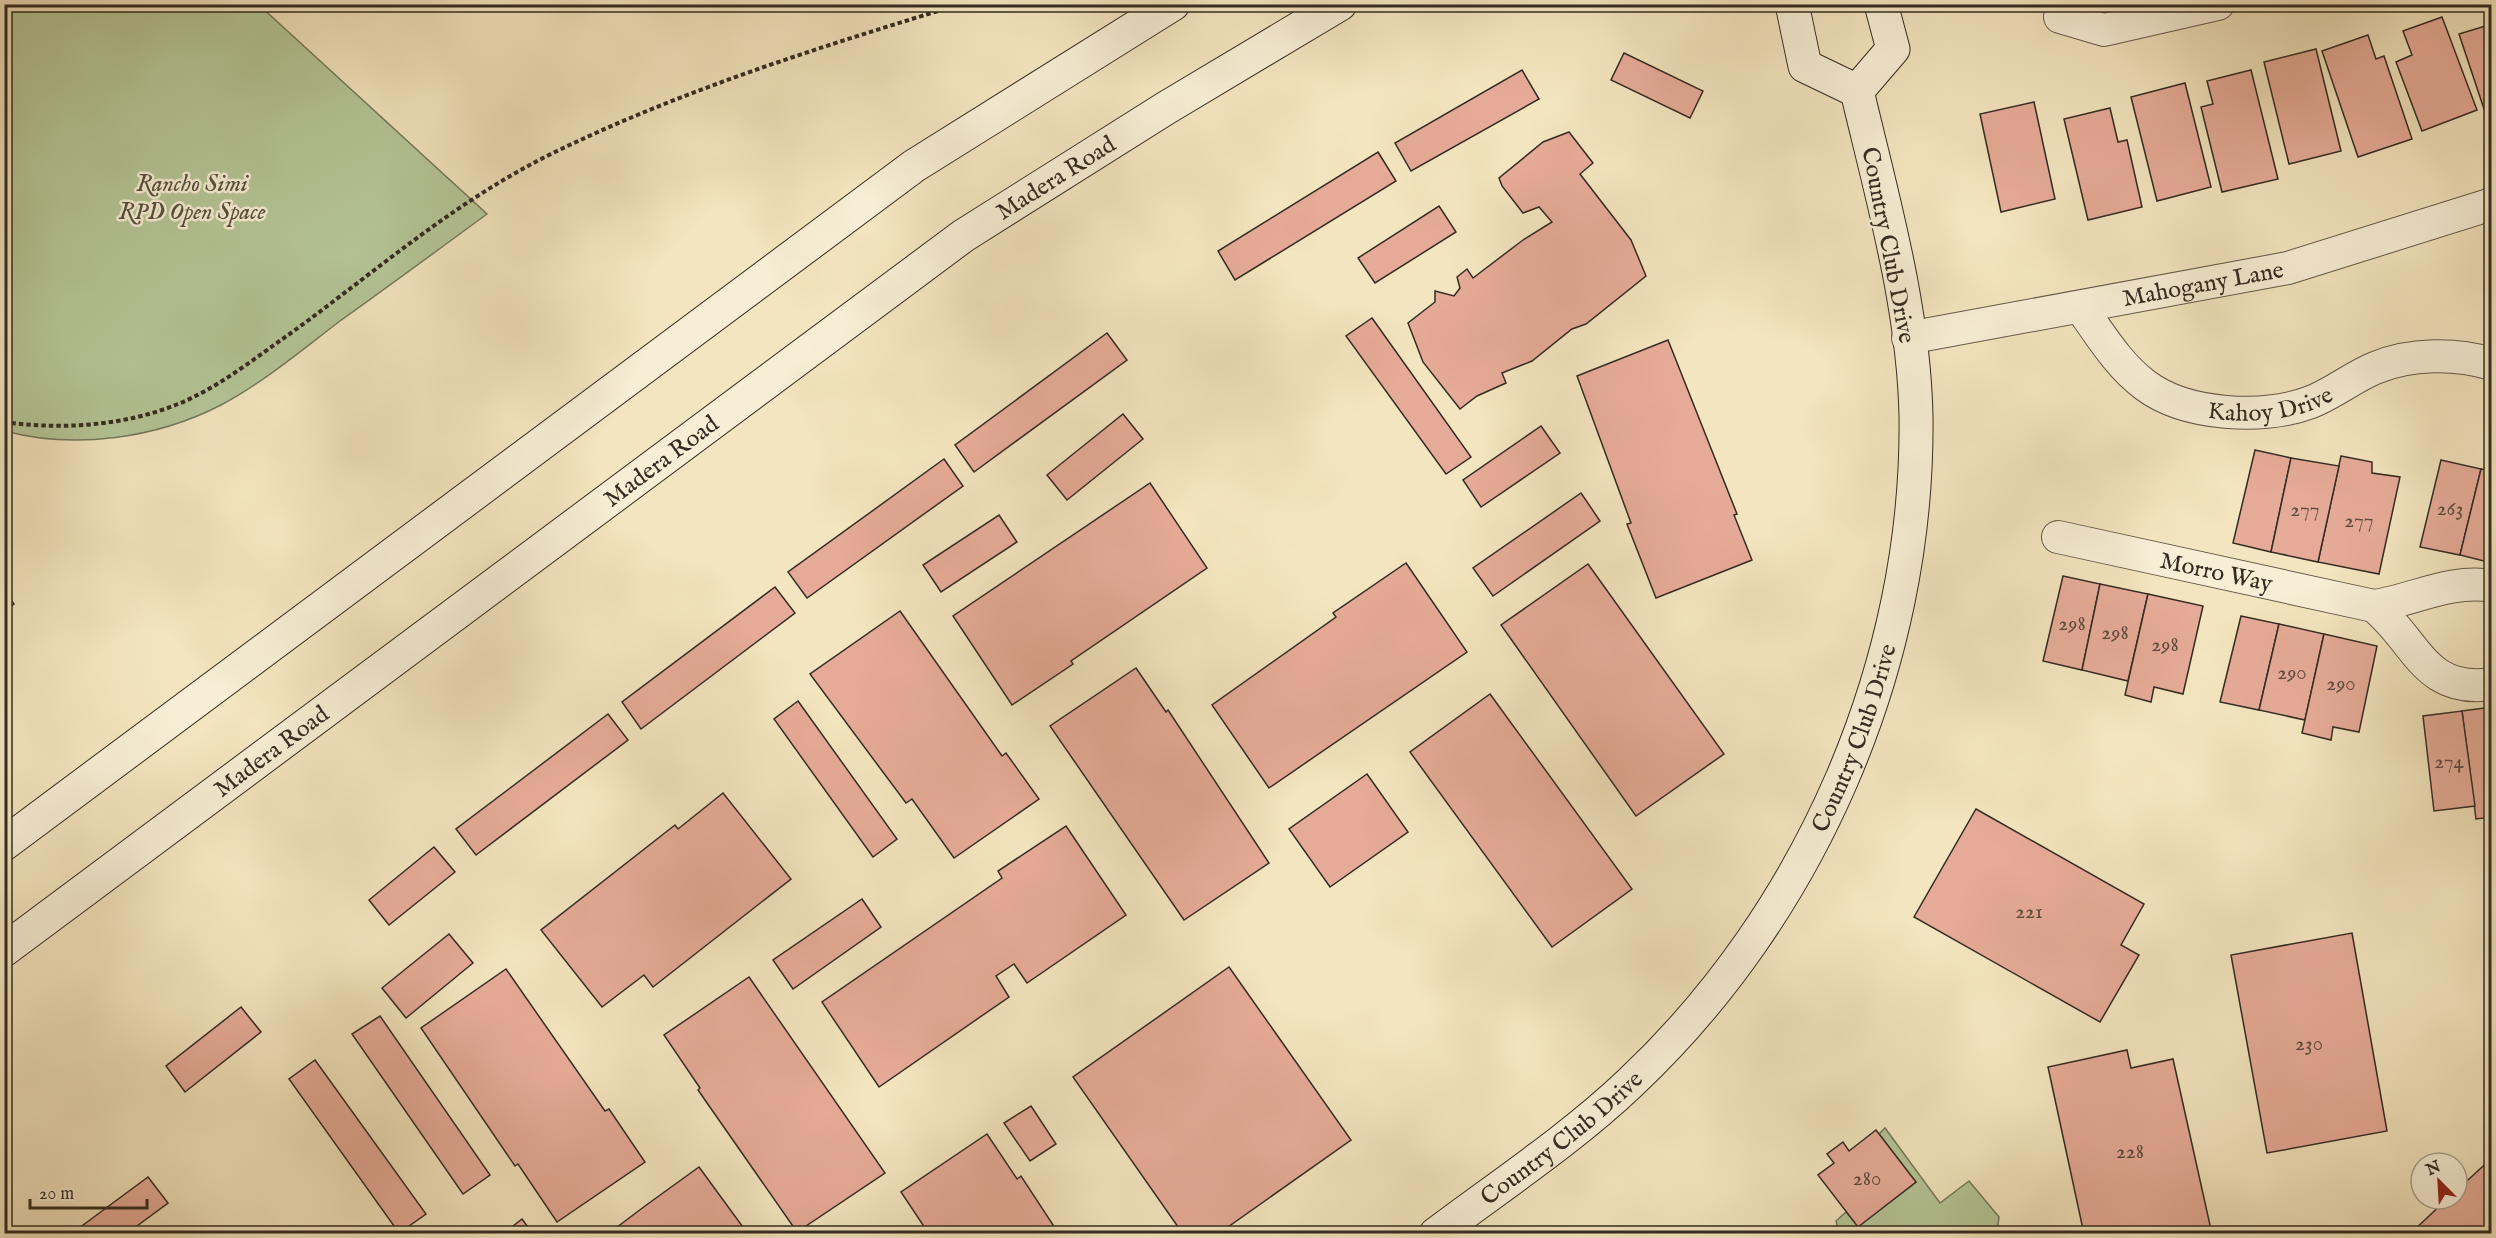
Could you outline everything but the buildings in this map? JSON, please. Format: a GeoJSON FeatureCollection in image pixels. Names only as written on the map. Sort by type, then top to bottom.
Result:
{"type":"FeatureCollection","features":[{"type":"Feature","properties":{"kind":"main road"},"geometry":{"type":"LineString","coordinates":[[4,844],[914,166],[1173,4]]}},
{"type":"Feature","properties":{"kind":"main road","name":"Madera Road"},"geometry":{"type":"LineString","coordinates":[[4,950],[963,236],[1166,108],[1340,4]]}},
{"type":"Feature","properties":{"kind":"main road"},"geometry":{"type":"LineString","coordinates":[[1792,4],[1805,66],[1857,91],[1893,49],[1881,4]]}},
{"type":"Feature","properties":{"kind":"main road","name":"Country Club Drive"},"geometry":{"type":"LineString","coordinates":[[1436,1233],[1542,1156],[1629,1084],[1700,1011],[1762,929],[1819,830],[1863,726],[1895,611],[1911,512],[1916,417],[1908,338],[1896,258],[1857,91]]}},
{"type":"Feature","properties":{"kind":"street"},"geometry":{"type":"LineString","coordinates":[[2060,18],[2104,30],[2218,4]]}},
{"type":"Feature","properties":{"kind":"street","name":"Mahogany Lane"},"geometry":{"type":"LineString","coordinates":[[1908,338],[2081,308],[2288,268],[2492,204]]}},
{"type":"Feature","properties":{"kind":"street","name":"Kahoy Drive"},"geometry":{"type":"LineString","coordinates":[[2081,308],[2114,355],[2145,385],[2168,397],[2203,408],[2240,413],[2282,411],[2312,402],[2376,368],[2409,358],[2442,356],[2492,364]]}},
{"type":"Feature","properties":{"kind":"street","name":"Morro Way"},"geometry":{"type":"LineString","coordinates":[[2058,537],[2374,606],[2397,603],[2452,585],[2492,586]]}},
{"type":"Feature","properties":{"kind":"street"},"geometry":{"type":"LineString","coordinates":[[2374,606],[2392,621],[2428,669],[2451,682],[2469,687],[2492,684]]}},
{"type":"Feature","properties":{"kind":"path"},"geometry":{"type":"LineString","coordinates":[[4,422],[39,427],[94,423],[149,414],[198,396],[265,352],[330,305],[424,230],[485,190],[553,153],[620,123],[797,54],[961,4]]}},
{"type":"Feature","properties":{"kind":"green space","name":"Rancho Simi RPD Open Space"},"geometry":{"type":"Polygon","coordinates":[[[4,5],[259,5],[487,214],[268,376],[221,405],[170,426],[115,438],[59,440],[5,431],[4,5]]]}},
{"type":"Feature","properties":{"kind":"green space"},"geometry":{"type":"Polygon","coordinates":[[[1885,1128],[1940,1203],[1969,1181],[1999,1217],[1997,1232],[1839,1233],[1836,1221],[1846,1212],[1858,1226],[1916,1182],[1879,1134],[1885,1128]]]}}]}
